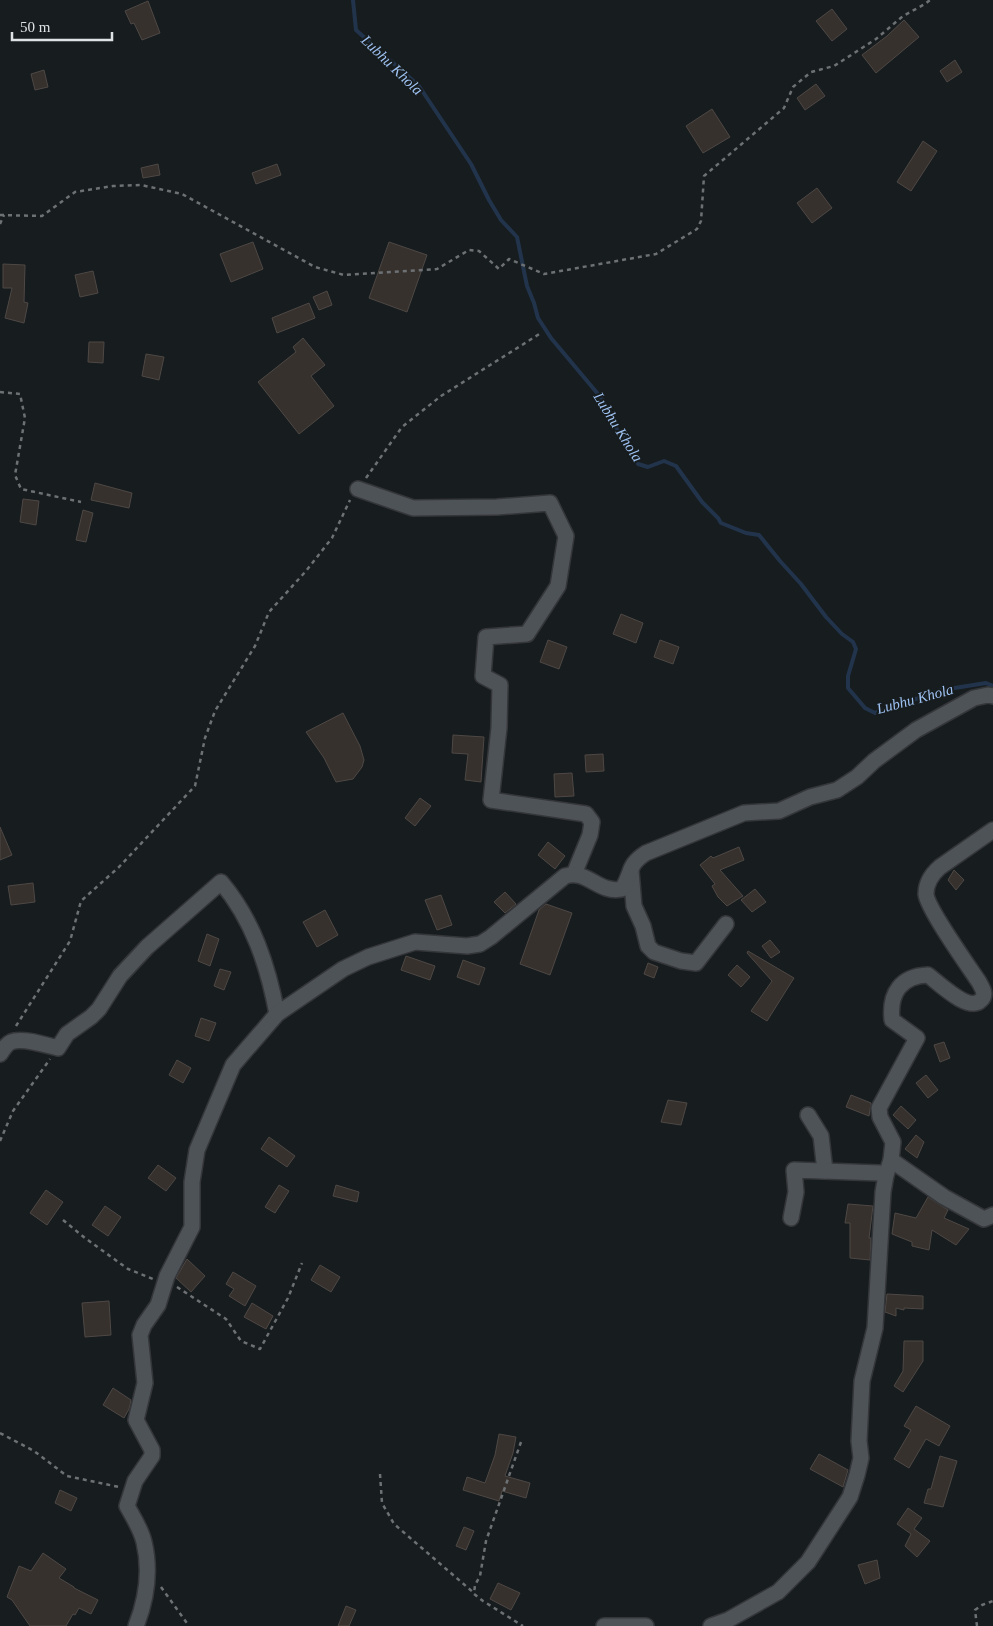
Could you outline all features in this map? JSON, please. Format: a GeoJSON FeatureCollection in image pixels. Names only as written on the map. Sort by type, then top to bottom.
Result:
{"type":"FeatureCollection","features":[{"type":"Feature","properties":{"kind":"street"},"geometry":{"type":"LineString","coordinates":[[358,488],[413,508],[497,507],[550,503],[566,536],[558,586],[527,634],[486,637],[482,676],[500,685],[500,728],[491,800],[586,814],[592,822],[590,835],[574,874]]}},
{"type":"Feature","properties":{"kind":"street"},"geometry":{"type":"LineString","coordinates":[[136,1626],[147,1589],[149,1569],[144,1540],[127,1506],[135,1481],[152,1456],[152,1450],[136,1420],[145,1383],[140,1336],[144,1325],[158,1305],[165,1281],[192,1227],[192,1182],[197,1150],[233,1065],[278,1014],[343,969],[368,957],[415,942],[467,946],[480,944],[565,876],[581,875],[602,888],[622,889],[626,883],[630,867],[646,853],[744,813],[779,811],[810,797],[837,790],[857,777],[874,761],[916,730],[974,698],[988,695],[993,696]]}},
{"type":"Feature","properties":{"kind":"street"},"geometry":{"type":"LineString","coordinates":[[711,1626],[728,1620],[778,1592],[808,1562],[850,1497],[857,1476],[860,1458],[862,1380],[875,1328],[883,1192],[891,1160],[893,1142],[880,1117],[879,1108],[916,1038],[892,1020],[893,998],[899,987],[908,980],[918,975],[928,975],[963,1001],[971,1004],[979,1002],[983,998],[984,992],[928,903],[927,887],[930,879],[940,867],[993,830]]}},
{"type":"Feature","properties":{"kind":"street"},"geometry":{"type":"LineString","coordinates":[[630,867],[634,906],[644,926],[648,946],[654,952],[681,961],[696,963],[726,924]]}},
{"type":"Feature","properties":{"kind":"street"},"geometry":{"type":"LineString","coordinates":[[0,1054],[9,1042],[17,1041],[58,1048],[67,1034],[99,1009],[120,976],[147,947],[221,882],[232,896],[261,950],[278,1014]]}},
{"type":"Feature","properties":{"kind":"street"},"geometry":{"type":"LineString","coordinates":[[808,1115],[820,1136],[825,1171]]}},
{"type":"Feature","properties":{"kind":"street"},"geometry":{"type":"LineString","coordinates":[[891,1160],[944,1197],[976,1215],[984,1219],[993,1216]]}},
{"type":"Feature","properties":{"kind":"street"},"geometry":{"type":"LineString","coordinates":[[791,1218],[796,1192],[794,1170],[880,1173],[886,1175]]}},
{"type":"Feature","properties":{"kind":"street"},"geometry":{"type":"LineString","coordinates":[[604,1626],[646,1626]]}},
{"type":"Feature","properties":{"kind":"path"},"geometry":{"type":"LineString","coordinates":[[0,215],[42,216],[75,192],[113,186],[141,185],[182,194],[316,267],[344,275],[437,269],[469,250],[479,251],[498,269],[509,259],[544,274],[656,254],[697,230],[701,221],[704,176],[784,108],[793,87],[811,72],[834,66],[876,39],[903,16],[930,0]]}},
{"type":"Feature","properties":{"kind":"path"},"geometry":{"type":"LineString","coordinates":[[0,224],[4,216]]}},
{"type":"Feature","properties":{"kind":"path"},"geometry":{"type":"LineString","coordinates":[[12,1032],[70,942],[81,901],[119,867],[195,786],[205,738],[215,711],[255,646],[269,612],[306,571],[332,538],[349,501],[402,427],[441,396],[541,334]]}},
{"type":"Feature","properties":{"kind":"path"},"geometry":{"type":"LineString","coordinates":[[0,392],[20,394],[25,418],[15,475],[21,489],[81,502]]}},
{"type":"Feature","properties":{"kind":"path"},"geometry":{"type":"LineString","coordinates":[[0,1141],[13,1112],[53,1055]]}},
{"type":"Feature","properties":{"kind":"path"},"geometry":{"type":"LineString","coordinates":[[63,1220],[128,1269],[165,1281],[226,1319],[241,1340],[260,1349],[288,1298],[302,1263]]}},
{"type":"Feature","properties":{"kind":"path"},"geometry":{"type":"LineString","coordinates":[[0,1434],[34,1450],[68,1476],[119,1487]]}},
{"type":"Feature","properties":{"kind":"path"},"geometry":{"type":"LineString","coordinates":[[474,1594],[475,1585],[480,1576],[486,1541],[521,1442]]}},
{"type":"Feature","properties":{"kind":"path"},"geometry":{"type":"LineString","coordinates":[[380,1474],[382,1504],[394,1524],[474,1594],[523,1626]]}},
{"type":"Feature","properties":{"kind":"path"},"geometry":{"type":"LineString","coordinates":[[149,1569],[189,1626]]}},
{"type":"Feature","properties":{"kind":"path"},"geometry":{"type":"LineString","coordinates":[[977,1626],[976,1610],[982,1605],[993,1601]]}},
{"type":"Feature","properties":{"kind":"building"},"geometry":{"type":"Polygon","coordinates":[[[148,1],[160,33],[142,40],[134,23],[131,24],[125,11],[148,1]]]}},
{"type":"Feature","properties":{"kind":"building"},"geometry":{"type":"Polygon","coordinates":[[[832,9],[847,29],[832,41],[816,21],[832,9]]]}},
{"type":"Feature","properties":{"kind":"building"},"geometry":{"type":"Polygon","coordinates":[[[904,20],[919,37],[876,73],[862,55],[904,20]]]}},
{"type":"Feature","properties":{"kind":"building"},"geometry":{"type":"Polygon","coordinates":[[[955,60],[962,72],[947,82],[940,71],[955,60]]]}},
{"type":"Feature","properties":{"kind":"building"},"geometry":{"type":"Polygon","coordinates":[[[44,70],[48,87],[35,90],[31,74],[44,70]]]}},
{"type":"Feature","properties":{"kind":"building"},"geometry":{"type":"Polygon","coordinates":[[[816,84],[825,96],[805,110],[797,98],[816,84]]]}},
{"type":"Feature","properties":{"kind":"building"},"geometry":{"type":"Polygon","coordinates":[[[712,109],[730,137],[703,153],[686,126],[712,109]]]}},
{"type":"Feature","properties":{"kind":"building"},"geometry":{"type":"Polygon","coordinates":[[[923,141],[937,151],[911,191],[897,182],[923,141]]]}},
{"type":"Feature","properties":{"kind":"building"},"geometry":{"type":"Polygon","coordinates":[[[158,164],[160,175],[143,178],[141,168],[158,164]]]}},
{"type":"Feature","properties":{"kind":"building"},"geometry":{"type":"Polygon","coordinates":[[[277,164],[281,175],[256,184],[252,173],[277,164]]]}},
{"type":"Feature","properties":{"kind":"building"},"geometry":{"type":"Polygon","coordinates":[[[817,188],[832,208],[812,223],[797,203],[817,188]]]}},
{"type":"Feature","properties":{"kind":"building"},"geometry":{"type":"Polygon","coordinates":[[[253,242],[263,269],[231,282],[220,254],[253,242]]]}},
{"type":"Feature","properties":{"kind":"building"},"geometry":{"type":"Polygon","coordinates":[[[389,242],[427,255],[407,312],[369,298],[389,242]]]}},
{"type":"Feature","properties":{"kind":"building"},"geometry":{"type":"Polygon","coordinates":[[[3,264],[25,265],[24,302],[28,303],[24,323],[5,318],[12,288],[3,288],[3,264]]]}},
{"type":"Feature","properties":{"kind":"building"},"geometry":{"type":"Polygon","coordinates":[[[93,271],[98,293],[80,297],[75,275],[93,271]]]}},
{"type":"Feature","properties":{"kind":"building"},"geometry":{"type":"Polygon","coordinates":[[[327,291],[332,305],[319,310],[313,297],[327,291]]]}},
{"type":"Feature","properties":{"kind":"building"},"geometry":{"type":"Polygon","coordinates":[[[309,303],[315,318],[277,333],[272,318],[309,303]]]}},
{"type":"Feature","properties":{"kind":"building"},"geometry":{"type":"Polygon","coordinates":[[[303,338],[325,365],[311,376],[334,406],[299,434],[258,382],[296,352],[293,347],[303,338]]]}},
{"type":"Feature","properties":{"kind":"building"},"geometry":{"type":"Polygon","coordinates":[[[89,342],[104,342],[103,363],[88,362],[89,342]]]}},
{"type":"Feature","properties":{"kind":"building"},"geometry":{"type":"Polygon","coordinates":[[[146,354],[164,357],[159,380],[142,376],[146,354]]]}},
{"type":"Feature","properties":{"kind":"building"},"geometry":{"type":"Polygon","coordinates":[[[95,483],[132,493],[129,508],[91,500],[95,483]]]}},
{"type":"Feature","properties":{"kind":"building"},"geometry":{"type":"Polygon","coordinates":[[[23,499],[39,501],[36,525],[20,522],[23,499]]]}},
{"type":"Feature","properties":{"kind":"building"},"geometry":{"type":"Polygon","coordinates":[[[83,510],[93,513],[86,542],[76,540],[83,510]]]}},
{"type":"Feature","properties":{"kind":"building"},"geometry":{"type":"Polygon","coordinates":[[[621,614],[643,623],[636,643],[613,634],[621,614]]]}},
{"type":"Feature","properties":{"kind":"building"},"geometry":{"type":"Polygon","coordinates":[[[548,640],[567,647],[559,669],[540,662],[548,640]]]}},
{"type":"Feature","properties":{"kind":"building"},"geometry":{"type":"Polygon","coordinates":[[[660,640],[679,647],[673,664],[654,657],[660,640]]]}},
{"type":"Feature","properties":{"kind":"building"},"geometry":{"type":"Polygon","coordinates":[[[343,713],[360,746],[364,760],[362,767],[353,779],[336,782],[324,758],[306,732],[343,713]]]}},
{"type":"Feature","properties":{"kind":"building"},"geometry":{"type":"Polygon","coordinates":[[[453,735],[484,737],[481,782],[465,780],[468,754],[452,753],[453,735]]]}},
{"type":"Feature","properties":{"kind":"building"},"geometry":{"type":"Polygon","coordinates":[[[603,754],[604,771],[586,772],[585,755],[603,754]]]}},
{"type":"Feature","properties":{"kind":"building"},"geometry":{"type":"Polygon","coordinates":[[[572,773],[574,796],[555,797],[554,774],[572,773]]]}},
{"type":"Feature","properties":{"kind":"building"},"geometry":{"type":"Polygon","coordinates":[[[420,798],[431,806],[415,826],[405,818],[420,798]]]}},
{"type":"Feature","properties":{"kind":"building"},"geometry":{"type":"Polygon","coordinates":[[[0,827],[12,855],[0,860],[0,827]]]}},
{"type":"Feature","properties":{"kind":"building"},"geometry":{"type":"Polygon","coordinates":[[[548,842],[565,856],[555,869],[538,855],[548,842]]]}},
{"type":"Feature","properties":{"kind":"building"},"geometry":{"type":"Polygon","coordinates":[[[739,847],[744,860],[720,870],[743,896],[727,906],[718,897],[712,886],[715,884],[700,865],[711,856],[713,858],[739,847]]]}},
{"type":"Feature","properties":{"kind":"building"},"geometry":{"type":"Polygon","coordinates":[[[954,870],[964,880],[956,890],[948,880],[954,870]]]}},
{"type":"Feature","properties":{"kind":"building"},"geometry":{"type":"Polygon","coordinates":[[[33,883],[35,902],[11,905],[8,886],[33,883]]]}},
{"type":"Feature","properties":{"kind":"building"},"geometry":{"type":"Polygon","coordinates":[[[755,889],[766,902],[752,912],[741,900],[755,889]]]}},
{"type":"Feature","properties":{"kind":"building"},"geometry":{"type":"Polygon","coordinates":[[[505,892],[516,904],[505,913],[494,902],[505,892]]]}},
{"type":"Feature","properties":{"kind":"building"},"geometry":{"type":"Polygon","coordinates":[[[441,895],[452,925],[437,930],[425,900],[441,895]]]}},
{"type":"Feature","properties":{"kind":"building"},"geometry":{"type":"Polygon","coordinates":[[[546,904],[572,913],[550,975],[520,964],[539,910],[546,904]]]}},
{"type":"Feature","properties":{"kind":"building"},"geometry":{"type":"Polygon","coordinates":[[[325,910],[338,935],[317,947],[303,922],[325,910]]]}},
{"type":"Feature","properties":{"kind":"building"},"geometry":{"type":"Polygon","coordinates":[[[207,934],[219,939],[210,966],[198,961],[207,934]]]}},
{"type":"Feature","properties":{"kind":"building"},"geometry":{"type":"Polygon","coordinates":[[[770,940],[780,952],[771,958],[762,946],[770,940]]]}},
{"type":"Feature","properties":{"kind":"building"},"geometry":{"type":"Polygon","coordinates":[[[748,951],[794,978],[767,1021],[751,1011],[772,981],[747,953],[748,951]]]}},
{"type":"Feature","properties":{"kind":"building"},"geometry":{"type":"Polygon","coordinates":[[[406,956],[435,966],[430,980],[401,970],[406,956]]]}},
{"type":"Feature","properties":{"kind":"building"},"geometry":{"type":"Polygon","coordinates":[[[463,960],[485,968],[479,985],[457,977],[463,960]]]}},
{"type":"Feature","properties":{"kind":"building"},"geometry":{"type":"Polygon","coordinates":[[[648,963],[658,967],[654,978],[644,974],[648,963]]]}},
{"type":"Feature","properties":{"kind":"building"},"geometry":{"type":"Polygon","coordinates":[[[737,965],[750,977],[741,987],[728,975],[737,965]]]}},
{"type":"Feature","properties":{"kind":"building"},"geometry":{"type":"Polygon","coordinates":[[[220,969],[231,972],[224,990],[214,986],[220,969]]]}},
{"type":"Feature","properties":{"kind":"building"},"geometry":{"type":"Polygon","coordinates":[[[201,1018],[216,1023],[209,1041],[195,1036],[201,1018]]]}},
{"type":"Feature","properties":{"kind":"building"},"geometry":{"type":"Polygon","coordinates":[[[944,1042],[950,1058],[940,1062],[934,1045],[944,1042]]]}},
{"type":"Feature","properties":{"kind":"building"},"geometry":{"type":"Polygon","coordinates":[[[177,1060],[191,1068],[183,1083],[169,1075],[177,1060]]]}},
{"type":"Feature","properties":{"kind":"building"},"geometry":{"type":"Polygon","coordinates":[[[926,1075],[938,1090],[928,1098],[916,1083],[926,1075]]]}},
{"type":"Feature","properties":{"kind":"building"},"geometry":{"type":"Polygon","coordinates":[[[851,1095],[871,1103],[869,1116],[846,1107],[851,1095]]]}},
{"type":"Feature","properties":{"kind":"building"},"geometry":{"type":"Polygon","coordinates":[[[668,1100],[687,1103],[681,1125],[661,1122],[668,1100]]]}},
{"type":"Feature","properties":{"kind":"building"},"geometry":{"type":"Polygon","coordinates":[[[901,1106],[916,1120],[908,1129],[893,1115],[901,1106]]]}},
{"type":"Feature","properties":{"kind":"building"},"geometry":{"type":"Polygon","coordinates":[[[916,1135],[924,1142],[917,1158],[905,1149],[916,1135]]]}},
{"type":"Feature","properties":{"kind":"building"},"geometry":{"type":"Polygon","coordinates":[[[269,1137],[295,1156],[287,1167],[261,1149],[269,1137]]]}},
{"type":"Feature","properties":{"kind":"building"},"geometry":{"type":"Polygon","coordinates":[[[158,1165],[176,1178],[166,1191],[148,1178],[158,1165]]]}},
{"type":"Feature","properties":{"kind":"building"},"geometry":{"type":"Polygon","coordinates":[[[279,1185],[289,1191],[275,1213],[265,1207],[279,1185]]]}},
{"type":"Feature","properties":{"kind":"building"},"geometry":{"type":"Polygon","coordinates":[[[336,1185],[359,1192],[357,1202],[333,1196],[336,1185]]]}},
{"type":"Feature","properties":{"kind":"building"},"geometry":{"type":"Polygon","coordinates":[[[46,1190],[63,1202],[47,1225],[30,1213],[46,1190]]]}},
{"type":"Feature","properties":{"kind":"building"},"geometry":{"type":"Polygon","coordinates":[[[928,1197],[948,1210],[944,1218],[969,1229],[956,1245],[932,1230],[929,1250],[912,1246],[912,1242],[892,1234],[895,1213],[916,1218],[928,1197]]]}},
{"type":"Feature","properties":{"kind":"building"},"geometry":{"type":"Polygon","coordinates":[[[848,1204],[873,1206],[869,1238],[871,1238],[870,1260],[850,1258],[850,1223],[845,1223],[848,1204]]]}},
{"type":"Feature","properties":{"kind":"building"},"geometry":{"type":"Polygon","coordinates":[[[105,1206],[121,1217],[108,1236],[92,1225],[105,1206]]]}},
{"type":"Feature","properties":{"kind":"building"},"geometry":{"type":"Polygon","coordinates":[[[187,1259],[205,1276],[191,1292],[176,1278],[187,1259]]]}},
{"type":"Feature","properties":{"kind":"building"},"geometry":{"type":"Polygon","coordinates":[[[320,1265],[340,1277],[331,1292],[311,1280],[320,1265]]]}},
{"type":"Feature","properties":{"kind":"building"},"geometry":{"type":"Polygon","coordinates":[[[233,1272],[256,1286],[245,1306],[229,1296],[234,1289],[226,1284],[233,1272]]]}},
{"type":"Feature","properties":{"kind":"building"},"geometry":{"type":"Polygon","coordinates":[[[887,1294],[923,1296],[923,1309],[904,1308],[904,1310],[896,1308],[896,1316],[885,1312],[887,1294]]]}},
{"type":"Feature","properties":{"kind":"building"},"geometry":{"type":"Polygon","coordinates":[[[109,1301],[111,1335],[85,1337],[82,1303],[109,1301]]]}},
{"type":"Feature","properties":{"kind":"building"},"geometry":{"type":"Polygon","coordinates":[[[252,1303],[273,1316],[266,1329],[244,1317],[252,1303]]]}},
{"type":"Feature","properties":{"kind":"building"},"geometry":{"type":"Polygon","coordinates":[[[904,1341],[923,1341],[923,1361],[903,1392],[894,1386],[903,1371],[904,1341]]]}},
{"type":"Feature","properties":{"kind":"building"},"geometry":{"type":"Polygon","coordinates":[[[113,1388],[131,1400],[124,1418],[103,1405],[113,1388]]]}},
{"type":"Feature","properties":{"kind":"building"},"geometry":{"type":"Polygon","coordinates":[[[916,1406],[950,1426],[939,1446],[926,1439],[909,1468],[894,1459],[911,1430],[904,1426],[916,1406]]]}},
{"type":"Feature","properties":{"kind":"building"},"geometry":{"type":"Polygon","coordinates":[[[499,1434],[516,1437],[505,1476],[530,1483],[526,1498],[502,1491],[499,1501],[463,1490],[467,1477],[485,1483],[495,1455],[499,1434]]]}},
{"type":"Feature","properties":{"kind":"building"},"geometry":{"type":"Polygon","coordinates":[[[819,1454],[848,1470],[843,1487],[810,1469],[819,1454]]]}},
{"type":"Feature","properties":{"kind":"building"},"geometry":{"type":"Polygon","coordinates":[[[940,1456],[957,1461],[943,1507],[924,1503],[928,1489],[931,1489],[940,1456]]]}},
{"type":"Feature","properties":{"kind":"building"},"geometry":{"type":"Polygon","coordinates":[[[60,1490],[77,1498],[71,1511],[55,1503],[60,1490]]]}},
{"type":"Feature","properties":{"kind":"building"},"geometry":{"type":"Polygon","coordinates":[[[908,1508],[922,1518],[914,1529],[930,1541],[917,1557],[905,1546],[911,1534],[897,1524],[908,1508]]]}},
{"type":"Feature","properties":{"kind":"building"},"geometry":{"type":"Polygon","coordinates":[[[464,1527],[474,1531],[466,1550],[456,1546],[464,1527]]]}},
{"type":"Feature","properties":{"kind":"building"},"geometry":{"type":"Polygon","coordinates":[[[43,1553],[66,1569],[59,1578],[98,1600],[91,1614],[79,1608],[66,1626],[30,1626],[12,1600],[7,1597],[19,1566],[31,1571],[43,1553]]]}},
{"type":"Feature","properties":{"kind":"building"},"geometry":{"type":"Polygon","coordinates":[[[877,1560],[880,1578],[865,1584],[858,1565],[877,1560]]]}},
{"type":"Feature","properties":{"kind":"building"},"geometry":{"type":"Polygon","coordinates":[[[498,1583],[520,1593],[511,1610],[490,1599],[498,1583]]]}},
{"type":"Feature","properties":{"kind":"building"},"geometry":{"type":"Polygon","coordinates":[[[346,1606],[356,1610],[349,1626],[338,1626],[346,1606]]]}},
{"type":"Feature","properties":{"kind":"waterway","name":"Lubhu Khola"},"geometry":{"type":"LineString","coordinates":[[353,0],[356,30],[419,86],[471,164],[501,220],[517,237],[527,286],[538,318],[551,338],[603,400],[608,415],[629,444],[632,455],[638,464],[648,467],[664,461],[676,466],[702,502],[721,523],[746,533],[759,535],[801,584],[826,617],[842,634],[853,642],[856,649],[848,676],[848,688],[865,708],[875,713],[942,690],[986,683],[993,686]]}}]}
